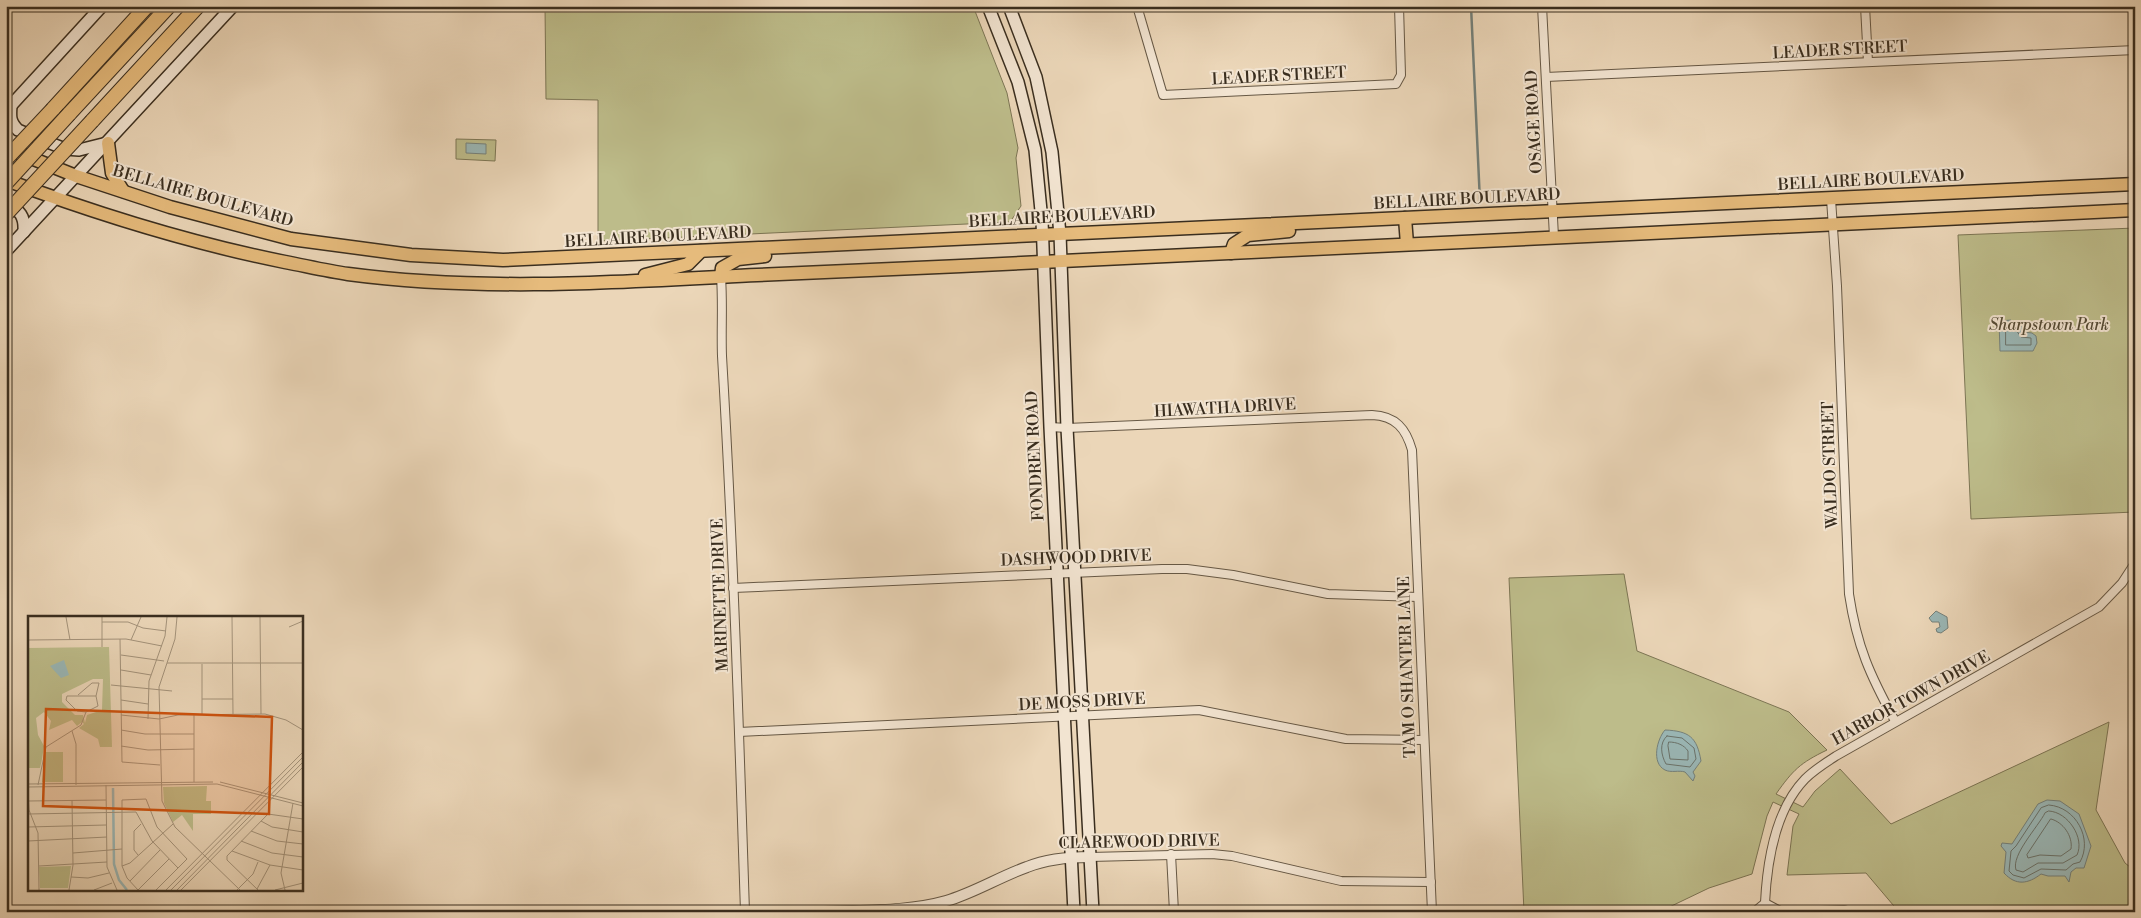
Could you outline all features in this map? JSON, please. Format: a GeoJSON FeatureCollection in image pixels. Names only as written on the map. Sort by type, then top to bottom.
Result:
{"type":"FeatureCollection","features":[{"type":"Feature","properties":{"kind":"highway"},"geometry":{"type":"LineString","coordinates":[[6,159],[147,6]]}},
{"type":"Feature","properties":{"kind":"highway"},"geometry":{"type":"LineString","coordinates":[[6,181],[169,6]]}},
{"type":"Feature","properties":{"kind":"highway"},"geometry":{"type":"LineString","coordinates":[[6,214],[198,6]]}},
{"type":"Feature","properties":{"kind":"main road"},"geometry":{"type":"LineString","coordinates":[[102,6],[9,109],[12,124],[18,130],[65,149],[79,150],[108,143]]}},
{"type":"Feature","properties":{"kind":"main road"},"geometry":{"type":"LineString","coordinates":[[6,252],[233,6]]}},
{"type":"Feature","properties":{"kind":"main road","name":"FONDREN ROAD"},"geometry":{"type":"LineString","coordinates":[[988,6],[1018,82],[1035,150],[1043,234],[1050,427],[1074,912]]}},
{"type":"Feature","properties":{"kind":"main road","name":"FONDREN ROAD"},"geometry":{"type":"LineString","coordinates":[[1009,6],[1036,77],[1052,152],[1060,234],[1067,428],[1092,912]]}},
{"type":"Feature","properties":{"kind":"main road"},"geometry":{"type":"LineString","coordinates":[[1018,82],[1036,77]]}},
{"type":"Feature","properties":{"kind":"main road"},"geometry":{"type":"LineString","coordinates":[[108,143],[112,173],[123,191]]}},
{"type":"Feature","properties":{"kind":"main road","name":"BELLAIRE BOULEVARD"},"geometry":{"type":"LineString","coordinates":[[6,148],[76,176],[170,206],[290,239],[411,255],[515,260],[2135,184]]}},
{"type":"Feature","properties":{"kind":"main road"},"geometry":{"type":"LineString","coordinates":[[6,181],[173,236],[244,253],[344,274],[409,280],[489,284],[721,277],[1060,262],[2135,210]]}},
{"type":"Feature","properties":{"kind":"main road"},"geometry":{"type":"LineString","coordinates":[[6,204],[18,209],[25,220],[24,232]]}},
{"type":"Feature","properties":{"kind":"main road"},"geometry":{"type":"LineString","coordinates":[[1405,218],[1407,244]]}},
{"type":"Feature","properties":{"kind":"main road"},"geometry":{"type":"LineString","coordinates":[[1231,253],[1234,244],[1248,234],[1290,231],[1312,222]]}},
{"type":"Feature","properties":{"kind":"main road"},"geometry":{"type":"LineString","coordinates":[[721,277],[722,268],[738,259],[786,255],[808,246]]}},
{"type":"Feature","properties":{"kind":"main road"},"geometry":{"type":"LineString","coordinates":[[639,280],[646,274],[688,264],[701,251]]}},
{"type":"Feature","properties":{"kind":"street","name":"LEADER STREET"},"geometry":{"type":"LineString","coordinates":[[1137,6],[1163,95],[1396,84],[1401,75],[1399,6]]}},
{"type":"Feature","properties":{"kind":"street","name":"OSAGE ROAD"},"geometry":{"type":"LineString","coordinates":[[1542,6],[1554,237]]}},
{"type":"Feature","properties":{"kind":"street"},"geometry":{"type":"LineString","coordinates":[[1865,6],[1868,62]]}},
{"type":"Feature","properties":{"kind":"street","name":"LEADER STREET"},"geometry":{"type":"LineString","coordinates":[[1546,77],[2135,50]]}},
{"type":"Feature","properties":{"kind":"street","name":"WALDO STREET"},"geometry":{"type":"LineString","coordinates":[[1830,198],[1837,286],[1849,594],[1853,620],[1863,656],[1875,684],[1896,721]]}},
{"type":"Feature","properties":{"kind":"street","name":"MARINETTE DRIVE"},"geometry":{"type":"LineString","coordinates":[[721,277],[723,300],[721,336],[745,912]]}},
{"type":"Feature","properties":{"kind":"street","name":"HIAWATHA DRIVE"},"geometry":{"type":"LineString","coordinates":[[1050,427],[1067,428],[1372,415],[1390,418],[1399,424]]}},
{"type":"Feature","properties":{"kind":"street","name":"TAM O SHANTER LANE"},"geometry":{"type":"LineString","coordinates":[[1399,424],[1409,439],[1412,450],[1432,912]]}},
{"type":"Feature","properties":{"kind":"street","name":"HARBOR TOWN DRIVE"},"geometry":{"type":"LineString","coordinates":[[1765,903],[1766,881],[1780,822],[1796,789],[1817,768],[1896,721],[2015,656],[2099,607],[2122,583],[2135,563]]}},
{"type":"Feature","properties":{"kind":"street","name":"DASHWOOD DRIVE"},"geometry":{"type":"LineString","coordinates":[[733,588],[1074,572],[1187,569],[1233,575],[1328,594],[1418,597]]}},
{"type":"Feature","properties":{"kind":"street","name":"DE MOSS DRIVE"},"geometry":{"type":"LineString","coordinates":[[738,732],[1199,710],[1346,739],[1424,740]]}},
{"type":"Feature","properties":{"kind":"street"},"geometry":{"type":"LineString","coordinates":[[1171,854],[1174,912]]}},
{"type":"Feature","properties":{"kind":"street","name":"CLAREWOOD DRIVE"},"geometry":{"type":"LineString","coordinates":[[824,912],[895,909],[944,901],[970,892],[1028,866],[1052,859],[1072,857],[1212,854],[1232,856],[1340,881],[1431,882]]}},
{"type":"Feature","properties":{"kind":"street"},"geometry":{"type":"LineString","coordinates":[[1754,912],[1765,903],[1780,911]]}},
{"type":"Feature","properties":{"kind":"street"},"geometry":{"type":"LineString","coordinates":[[1797,912],[1844,910],[1849,912]]}},
{"type":"Feature","properties":{"kind":"green space"},"geometry":{"type":"Polygon","coordinates":[[[545,6],[973,6],[1007,93],[1018,148],[1016,158],[1021,206],[1010,222],[598,241],[598,100],[546,99],[545,6]]]}},
{"type":"Feature","properties":{"kind":"green space"},"geometry":{"type":"Polygon","coordinates":[[[456,139],[496,140],[495,161],[456,159],[456,139]]]}},
{"type":"Feature","properties":{"kind":"green space","name":"Sharpstown Park"},"geometry":{"type":"Polygon","coordinates":[[[2135,228],[2135,512],[1971,519],[1958,235],[2135,228]]]}},
{"type":"Feature","properties":{"kind":"green space"},"geometry":{"type":"Polygon","coordinates":[[[1624,574],[1637,651],[1789,712],[1827,750],[1798,768],[1776,794],[1803,807],[1815,791],[1840,769],[1891,824],[2109,722],[2096,810],[2125,863],[2135,871],[2135,912],[1899,912],[1866,873],[1787,875],[1793,826],[1799,814],[1773,802],[1767,816],[1752,874],[1709,888],[1659,912],[1524,912],[1509,578],[1624,574]]]}},
{"type":"Feature","properties":{"kind":"water"},"geometry":{"type":"Polygon","coordinates":[[[466,143],[486,144],[486,154],[466,153],[466,143]]]}},
{"type":"Feature","properties":{"kind":"water"},"geometry":{"type":"Polygon","coordinates":[[[2011,320],[2011,327],[2014,324],[2019,324],[2024,332],[2032,333],[2036,336],[2037,343],[2033,351],[2000,351],[1999,321],[2011,320]]]}},
{"type":"Feature","properties":{"kind":"water"},"geometry":{"type":"Polygon","coordinates":[[[1936,611],[1947,617],[1948,628],[1941,633],[1937,632],[1936,629],[1940,627],[1939,622],[1932,622],[1929,618],[1936,611]]]}},
{"type":"Feature","properties":{"kind":"water"},"geometry":{"type":"Polygon","coordinates":[[[1665,730],[1686,734],[1697,746],[1701,761],[1693,772],[1695,776],[1693,781],[1685,772],[1667,771],[1658,762],[1658,745],[1665,730]]]}},
{"type":"Feature","properties":{"kind":"water"},"geometry":{"type":"Polygon","coordinates":[[[2047,800],[2060,801],[2079,814],[2091,846],[2084,868],[2076,868],[2071,872],[2069,882],[2065,876],[2041,874],[2027,882],[2018,882],[2004,873],[2006,852],[2001,846],[2002,843],[2012,844],[2038,804],[2047,800]]]}},
{"type":"Feature","properties":{"kind":"waterway"},"geometry":{"type":"LineString","coordinates":[[1471,6],[1480,202]]}}]}
